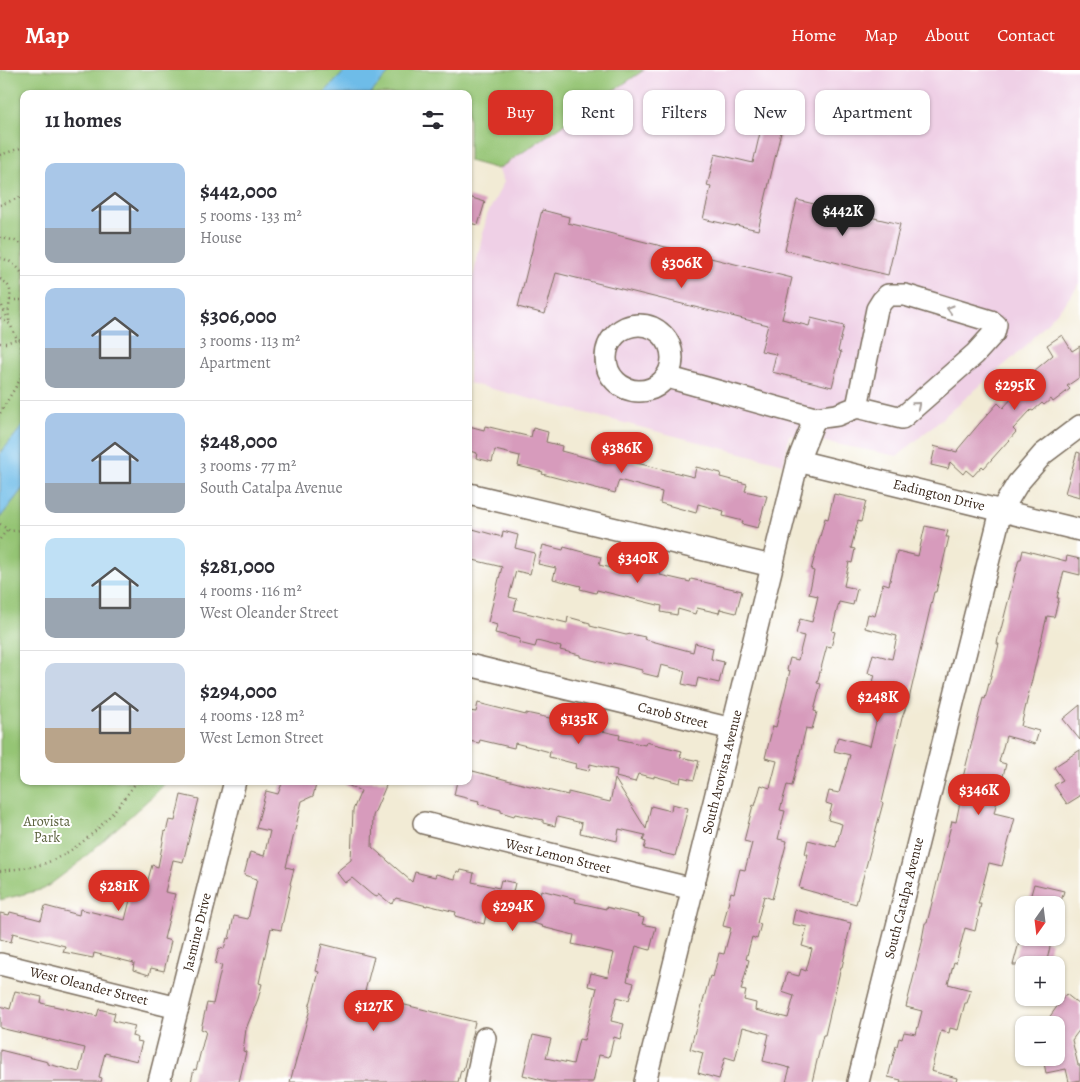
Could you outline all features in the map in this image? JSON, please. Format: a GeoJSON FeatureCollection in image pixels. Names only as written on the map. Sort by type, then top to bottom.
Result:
{"type":"FeatureCollection","features":[{"type":"Feature","properties":{"kind":"street"},"geometry":{"type":"LineString","coordinates":[[667,377],[815,418],[837,415],[857,407],[902,418],[974,354],[994,333],[996,325],[991,321],[906,295],[888,295],[877,309],[857,407]]}},
{"type":"Feature","properties":{"kind":"street","name":"South Arovista Avenue"},"geometry":{"type":"LineString","coordinates":[[645,1082],[798,461],[815,418]]}},
{"type":"Feature","properties":{"kind":"street","name":"South Catalpa Avenue"},"geometry":{"type":"LineString","coordinates":[[858,1082],[1001,511],[1018,483],[1043,454],[1080,426]]}},
{"type":"Feature","properties":{"kind":"street","name":"Eadington Drive"},"geometry":{"type":"LineString","coordinates":[[798,461],[1080,530]]}},
{"type":"Feature","properties":{"kind":"street"},"geometry":{"type":"LineString","coordinates":[[472,495],[772,566]]}},
{"type":"Feature","properties":{"kind":"street","name":"Carob Street"},"geometry":{"type":"LineString","coordinates":[[472,666],[732,729]]}},
{"type":"Feature","properties":{"kind":"street","name":"Jasmine Drive"},"geometry":{"type":"LineString","coordinates":[[159,1082],[234,785]]}},
{"type":"Feature","properties":{"kind":"street","name":"West Lemon Street"},"geometry":{"type":"LineString","coordinates":[[424,822],[692,889]]}},
{"type":"Feature","properties":{"kind":"street","name":"West Oleander Street"},"geometry":{"type":"LineString","coordinates":[[0,964],[178,1008]]}},
{"type":"Feature","properties":{"kind":"street"},"geometry":{"type":"LineString","coordinates":[[476,1082],[485,1038]]}},
{"type":"Feature","properties":{"kind":"path"},"geometry":{"type":"LineString","coordinates":[[0,155],[20,148]]}},
{"type":"Feature","properties":{"kind":"path"},"geometry":{"type":"LineString","coordinates":[[0,205],[20,198]]}},
{"type":"Feature","properties":{"kind":"path"},"geometry":{"type":"LineString","coordinates":[[0,238],[20,243]]}},
{"type":"Feature","properties":{"kind":"path"},"geometry":{"type":"LineString","coordinates":[[0,258],[8,260],[20,271]]}},
{"type":"Feature","properties":{"kind":"path"},"geometry":{"type":"LineString","coordinates":[[0,279],[9,286],[11,292],[8,309],[10,324]]}},
{"type":"Feature","properties":{"kind":"path"},"geometry":{"type":"LineString","coordinates":[[10,300],[20,300]]}},
{"type":"Feature","properties":{"kind":"path"},"geometry":{"type":"LineString","coordinates":[[2,306],[17,339]]}},
{"type":"Feature","properties":{"kind":"path"},"geometry":{"type":"LineString","coordinates":[[0,318],[10,324]]}},
{"type":"Feature","properties":{"kind":"path"},"geometry":{"type":"LineString","coordinates":[[0,344],[6,344],[20,338]]}},
{"type":"Feature","properties":{"kind":"path"},"geometry":{"type":"LineString","coordinates":[[0,413],[20,380]]}},
{"type":"Feature","properties":{"kind":"path"},"geometry":{"type":"LineString","coordinates":[[0,524],[7,530],[20,530]]}},
{"type":"Feature","properties":{"kind":"path"},"geometry":{"type":"LineString","coordinates":[[0,539],[7,530]]}},
{"type":"Feature","properties":{"kind":"path"},"geometry":{"type":"LineString","coordinates":[[0,871],[44,863],[66,853],[98,830],[113,814],[134,785]]}},
{"type":"Feature","properties":{"kind":"shaded area"},"geometry":{"type":"Polygon","coordinates":[[[644,70],[1080,70],[1080,283],[1065,303],[1024,348],[898,456],[789,435],[784,464],[472,384],[472,282],[487,215],[504,182],[498,169],[548,135],[553,135],[553,132],[563,125],[563,135],[633,135],[633,90],[615,90],[644,70]]]}},
{"type":"Feature","properties":{"kind":"green space","name":"Arovista Park"},"geometry":{"type":"Polygon","coordinates":[[[0,70],[644,70],[615,90],[563,90],[563,125],[553,132],[553,90],[488,90],[488,135],[548,135],[498,169],[472,162],[472,90],[20,90],[20,785],[163,785],[76,865],[44,889],[0,900],[0,70]]]}},
{"type":"Feature","properties":{"kind":"water"},"geometry":{"type":"Polygon","coordinates":[[[346,70],[392,70],[374,90],[327,90],[346,70]]]}},
{"type":"Feature","properties":{"kind":"water"},"geometry":{"type":"Polygon","coordinates":[[[20,429],[20,492],[0,518],[0,454],[20,429]]]}},
{"type":"Feature","properties":{"kind":"building"},"geometry":{"type":"Polygon","coordinates":[[[759,135],[780,135],[758,230],[703,219],[711,187],[707,186],[715,154],[753,163],[759,135]]]}},
{"type":"Feature","properties":{"kind":"building"},"geometry":{"type":"Polygon","coordinates":[[[472,198],[485,202],[478,225],[472,224],[472,198]]]}},
{"type":"Feature","properties":{"kind":"building"},"geometry":{"type":"Polygon","coordinates":[[[797,200],[900,224],[888,275],[785,250],[797,200]]]}},
{"type":"Feature","properties":{"kind":"building"},"geometry":{"type":"Polygon","coordinates":[[[542,210],[569,217],[568,223],[792,278],[782,319],[809,326],[811,318],[844,326],[838,351],[841,352],[832,387],[772,372],[776,354],[761,351],[768,325],[556,273],[545,314],[518,307],[542,210]]]}},
{"type":"Feature","properties":{"kind":"building"},"geometry":{"type":"Polygon","coordinates":[[[1062,335],[1072,351],[1080,346],[1080,377],[1067,386],[1070,389],[1053,402],[1051,399],[1044,405],[1042,403],[1033,411],[1031,410],[1013,429],[1016,432],[984,468],[982,466],[973,476],[966,470],[963,474],[950,462],[948,469],[931,465],[935,448],[933,446],[957,452],[998,403],[1003,408],[1026,383],[1024,381],[1053,355],[1047,345],[1062,335]]]}},
{"type":"Feature","properties":{"kind":"building"},"geometry":{"type":"Polygon","coordinates":[[[485,426],[531,437],[533,428],[548,432],[546,442],[562,446],[561,451],[606,463],[608,456],[694,477],[696,467],[721,473],[720,477],[747,484],[745,491],[767,496],[758,528],[742,524],[743,521],[723,516],[724,511],[698,504],[696,513],[660,503],[662,492],[619,480],[615,493],[518,466],[520,456],[495,450],[492,462],[476,458],[477,453],[472,452],[472,427],[484,430],[485,426]]]}},
{"type":"Feature","properties":{"kind":"building"},"geometry":{"type":"Polygon","coordinates":[[[1077,452],[1080,453],[1080,497],[1065,493],[1077,452]]]}},
{"type":"Feature","properties":{"kind":"building"},"geometry":{"type":"Polygon","coordinates":[[[834,494],[866,501],[861,522],[858,521],[851,548],[855,549],[852,563],[849,562],[844,586],[857,589],[853,605],[839,602],[832,631],[835,632],[831,647],[827,646],[817,683],[821,684],[814,711],[817,712],[812,729],[806,728],[792,786],[787,785],[780,810],[785,811],[778,839],[787,841],[772,899],[764,896],[757,923],[761,924],[757,939],[752,937],[746,959],[749,960],[741,990],[746,991],[744,1000],[756,1003],[755,1010],[788,1018],[794,996],[782,992],[787,973],[799,976],[801,969],[806,971],[812,949],[802,946],[807,927],[792,924],[795,910],[851,923],[848,941],[812,1082],[786,1082],[790,1068],[763,1061],[769,1034],[743,1027],[735,1060],[725,1057],[719,1079],[698,1073],[703,1053],[690,1049],[710,976],[713,977],[719,953],[724,954],[731,928],[723,926],[731,892],[734,893],[740,869],[745,870],[752,843],[744,841],[753,805],[755,806],[761,785],[770,788],[777,761],[765,758],[773,726],[776,727],[790,671],[787,670],[790,658],[798,660],[804,636],[796,634],[800,619],[812,622],[818,596],[809,594],[814,571],[811,570],[825,518],[828,519],[834,494]]]}},
{"type":"Feature","properties":{"kind":"building"},"geometry":{"type":"Polygon","coordinates":[[[925,526],[948,531],[946,537],[949,537],[856,904],[799,888],[808,854],[805,854],[808,840],[836,847],[842,824],[828,820],[832,805],[826,803],[829,791],[839,793],[850,755],[834,751],[838,737],[870,746],[879,710],[869,707],[875,675],[868,673],[873,654],[892,659],[897,636],[865,628],[868,614],[875,616],[883,583],[889,585],[897,551],[918,556],[925,526]]]}},
{"type":"Feature","properties":{"kind":"building"},"geometry":{"type":"Polygon","coordinates":[[[472,529],[502,537],[503,531],[518,535],[515,548],[535,553],[530,574],[516,571],[509,597],[517,599],[514,610],[567,623],[568,617],[590,623],[590,626],[626,635],[631,634],[645,637],[644,639],[693,652],[695,643],[713,648],[711,659],[724,662],[719,683],[698,678],[696,687],[682,684],[685,671],[661,665],[658,677],[642,673],[642,670],[580,657],[580,655],[560,650],[561,647],[537,641],[535,647],[519,643],[520,639],[495,633],[497,625],[488,622],[502,567],[472,560],[472,529]]]}},
{"type":"Feature","properties":{"kind":"building"},"geometry":{"type":"Polygon","coordinates":[[[543,545],[563,550],[564,547],[601,557],[599,565],[623,571],[624,568],[643,573],[645,567],[661,571],[660,575],[690,582],[691,579],[742,591],[736,613],[720,609],[719,613],[697,608],[695,614],[678,609],[677,615],[661,612],[662,606],[597,590],[596,593],[580,589],[581,586],[553,579],[556,568],[538,564],[543,545]]]}},
{"type":"Feature","properties":{"kind":"building"},"geometry":{"type":"Polygon","coordinates":[[[1023,550],[1066,561],[1067,556],[1080,559],[1080,575],[1064,571],[1054,617],[1047,616],[1021,726],[1039,731],[1035,744],[1006,736],[999,762],[1006,764],[994,813],[1015,818],[1002,866],[989,863],[978,904],[981,904],[975,931],[965,928],[956,963],[954,962],[948,984],[971,990],[967,1003],[965,1003],[958,1030],[950,1028],[949,1033],[941,1031],[931,1071],[957,1078],[956,1082],[900,1082],[901,1080],[888,1077],[899,1038],[902,1039],[904,1032],[916,1034],[922,1011],[906,1007],[923,939],[925,923],[927,923],[952,821],[956,822],[961,797],[958,797],[999,644],[997,644],[999,633],[1023,550]]]}},
{"type":"Feature","properties":{"kind":"building"},"geometry":{"type":"Polygon","coordinates":[[[478,703],[526,715],[526,713],[559,720],[558,726],[583,732],[584,727],[620,735],[619,739],[645,745],[646,742],[682,751],[680,757],[699,761],[694,780],[681,777],[680,783],[638,774],[635,782],[616,777],[617,770],[590,764],[589,771],[575,768],[576,764],[549,757],[550,752],[515,743],[514,748],[480,740],[479,743],[472,742],[472,711],[476,712],[478,703]]]}},
{"type":"Feature","properties":{"kind":"building"},"geometry":{"type":"Polygon","coordinates":[[[1080,705],[1080,740],[1063,719],[1080,705]]]}},
{"type":"Feature","properties":{"kind":"building"},"geometry":{"type":"Polygon","coordinates":[[[1080,750],[1080,796],[1067,804],[1054,785],[1063,780],[1054,767],[1080,750]]]}},
{"type":"Feature","properties":{"kind":"building"},"geometry":{"type":"Polygon","coordinates":[[[472,771],[568,795],[568,792],[610,802],[615,779],[646,829],[651,806],[671,811],[672,804],[688,808],[675,856],[644,849],[646,842],[643,841],[645,835],[619,829],[617,841],[593,836],[580,833],[582,823],[557,817],[555,826],[543,823],[543,820],[515,814],[514,816],[501,812],[501,810],[478,804],[479,801],[454,795],[456,785],[472,785],[472,771]]]}},
{"type":"Feature","properties":{"kind":"building"},"geometry":{"type":"Polygon","coordinates":[[[281,785],[316,785],[313,796],[302,801],[286,867],[294,869],[281,930],[271,928],[259,983],[262,984],[246,1029],[243,1051],[246,1052],[239,1082],[191,1082],[206,1031],[201,1029],[207,1003],[213,1004],[222,965],[215,964],[219,948],[224,949],[227,938],[229,939],[234,916],[248,919],[257,879],[244,875],[250,852],[264,856],[270,831],[256,828],[266,791],[278,794],[281,785]]]}},
{"type":"Feature","properties":{"kind":"building"},"geometry":{"type":"Polygon","coordinates":[[[347,785],[386,785],[373,816],[372,847],[412,882],[415,872],[435,877],[436,874],[455,879],[457,871],[460,872],[461,870],[474,873],[472,882],[499,888],[501,880],[515,883],[512,896],[538,903],[541,890],[576,899],[575,902],[638,915],[644,918],[642,924],[656,927],[650,950],[636,946],[627,981],[634,983],[629,1000],[617,997],[611,1021],[624,1024],[620,1039],[614,1037],[609,1057],[599,1055],[593,1082],[550,1082],[523,1075],[533,1035],[551,1039],[546,1058],[573,1064],[579,1039],[584,1040],[597,988],[588,986],[591,973],[608,977],[614,953],[572,944],[574,935],[487,911],[484,924],[455,916],[456,912],[396,898],[391,904],[379,894],[377,897],[372,895],[352,878],[345,883],[336,872],[351,860],[353,810],[361,791],[347,785]]]}},
{"type":"Feature","properties":{"kind":"building"},"geometry":{"type":"Polygon","coordinates":[[[181,795],[199,799],[183,862],[173,860],[165,892],[175,894],[164,939],[171,941],[164,971],[151,968],[149,975],[133,970],[134,963],[94,953],[93,958],[63,952],[65,946],[13,933],[11,942],[0,939],[0,913],[9,915],[10,912],[41,920],[45,906],[79,915],[80,909],[125,920],[134,884],[146,887],[152,865],[158,867],[165,831],[169,820],[175,821],[181,795]]]}},
{"type":"Feature","properties":{"kind":"building"},"geometry":{"type":"Polygon","coordinates":[[[1034,884],[1064,891],[1063,896],[1031,896],[1034,884]]]}},
{"type":"Feature","properties":{"kind":"building"},"geometry":{"type":"Polygon","coordinates":[[[322,944],[374,957],[364,995],[475,1022],[463,1071],[461,1070],[458,1082],[290,1082],[319,972],[316,971],[322,944]]]}},
{"type":"Feature","properties":{"kind":"building"},"geometry":{"type":"Polygon","coordinates":[[[1018,946],[1050,946],[1048,956],[1015,956],[1018,946]]]}},
{"type":"Feature","properties":{"kind":"building"},"geometry":{"type":"Polygon","coordinates":[[[15,991],[42,997],[41,1003],[97,1016],[99,1009],[115,1013],[113,1021],[135,1026],[132,1036],[138,1038],[137,1041],[142,1042],[137,1061],[105,1053],[99,1077],[102,1078],[101,1082],[0,1082],[0,1050],[79,1072],[85,1048],[0,1028],[0,1006],[10,1009],[15,991]]]}},
{"type":"Feature","properties":{"kind":"building"},"geometry":{"type":"Polygon","coordinates":[[[1066,994],[1080,1005],[1080,1029],[1072,1040],[1078,1065],[1080,1065],[1080,1080],[1072,1082],[1069,1082],[1066,1069],[1046,1073],[1045,1066],[1065,1066],[1065,1016],[1050,1016],[1057,1006],[1065,1006],[1066,994]]]}}]}
